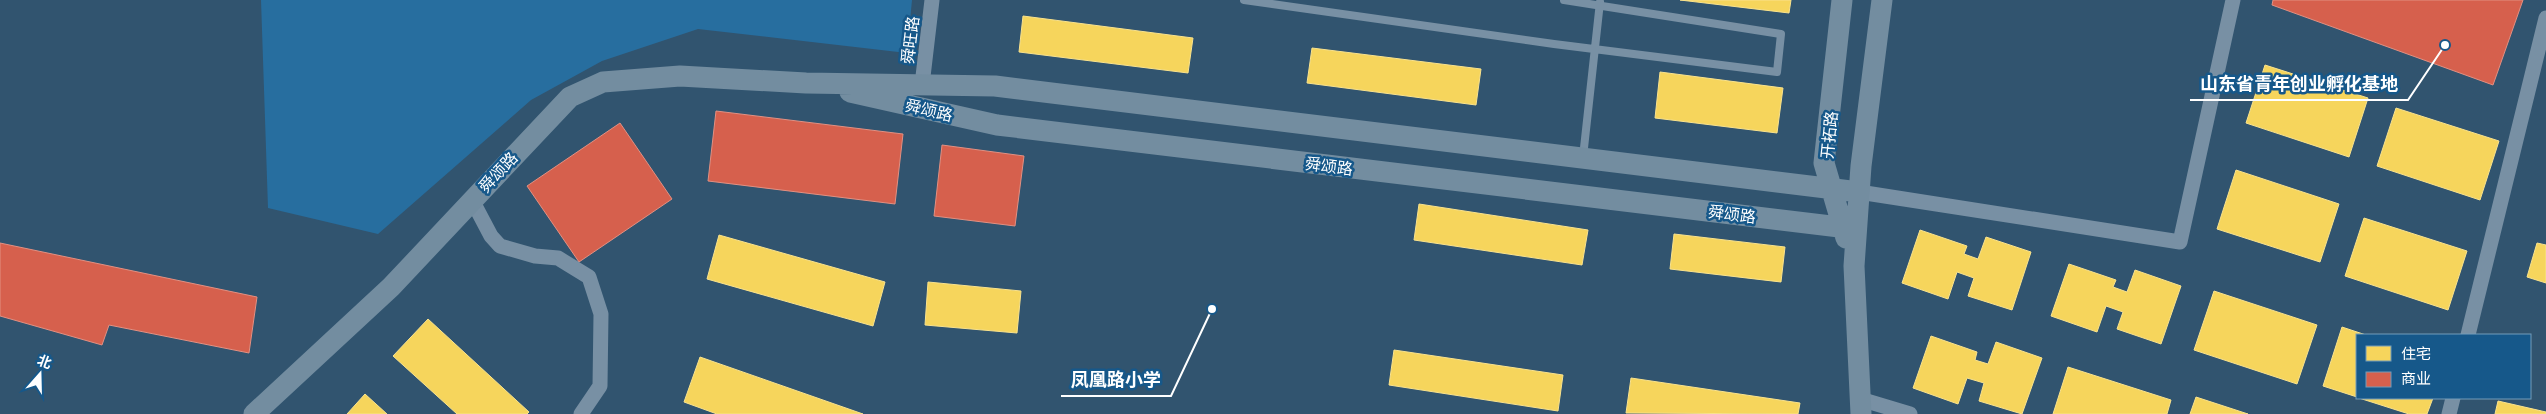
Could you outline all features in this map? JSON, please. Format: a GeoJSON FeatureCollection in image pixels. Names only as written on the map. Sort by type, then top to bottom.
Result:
{"type":"FeatureCollection","features":[{"type":"Feature","properties":{"kind":"main road","name":"开拓路"},"geometry":{"type":"LineString","coordinates":[[1842,0],[1824,163],[1832,189],[1849,228],[1854,266],[1860,406]]}},
{"type":"Feature","properties":{"kind":"main road","name":"开拓路"},"geometry":{"type":"LineString","coordinates":[[1849,228],[1859,192],[1882,0]]}},
{"type":"Feature","properties":{"kind":"main road","name":"舜颂路"},"geometry":{"type":"LineString","coordinates":[[254,414],[391,287],[570,97],[603,82],[680,76],[806,82],[995,86],[1859,192]]}},
{"type":"Feature","properties":{"kind":"main road","name":"舜颂路"},"geometry":{"type":"LineString","coordinates":[[806,82],[997,125],[1849,228]]}},
{"type":"Feature","properties":{"kind":"street","name":"舜旺路"},"geometry":{"type":"LineString","coordinates":[[922,85],[932,0]]}},
{"type":"Feature","properties":{"kind":"street"},"geometry":{"type":"LineString","coordinates":[[1859,192],[2180,242],[2233,0]]}},
{"type":"Feature","properties":{"kind":"street"},"geometry":{"type":"LineString","coordinates":[[2468,334],[2546,18]]}},
{"type":"Feature","properties":{"kind":"street"},"geometry":{"type":"LineString","coordinates":[[472,200],[491,236],[500,246],[535,256],[558,258],[589,278],[601,314],[600,386],[581,414]]}},
{"type":"Feature","properties":{"kind":"street"},"geometry":{"type":"LineString","coordinates":[[2449,414],[2453,399]]}},
{"type":"Feature","properties":{"kind":"street"},"geometry":{"type":"LineString","coordinates":[[1860,406],[1910,414]]}},
{"type":"Feature","properties":{"kind":"lane"},"geometry":{"type":"LineString","coordinates":[[1244,0],[1595,49],[1777,72],[1781,34],[1600,2],[1564,0]]}},
{"type":"Feature","properties":{"kind":"lane"},"geometry":{"type":"LineString","coordinates":[[1583,158],[1600,2]]}},
{"type":"Feature","properties":{"kind":"shaded area"},"geometry":{"type":"Polygon","coordinates":[[[261,0],[912,0],[907,53],[698,29],[602,61],[531,100],[378,234],[268,208],[261,0]]]}},
{"type":"Feature","properties":{"kind":"building: 住宅"},"geometry":{"type":"Polygon","coordinates":[[[1680,0],[1791,0],[1789,13],[1680,0]]]}},
{"type":"Feature","properties":{"kind":"building: 住宅"},"geometry":{"type":"Polygon","coordinates":[[[1023,16],[1193,38],[1188,73],[1019,52],[1023,16]]]}},
{"type":"Feature","properties":{"kind":"building: 住宅"},"geometry":{"type":"Polygon","coordinates":[[[1312,48],[1481,69],[1476,105],[1307,83],[1312,48]]]}},
{"type":"Feature","properties":{"kind":"building: 住宅"},"geometry":{"type":"Polygon","coordinates":[[[2265,65],[2368,98],[2349,157],[2246,123],[2265,65]]]}},
{"type":"Feature","properties":{"kind":"building: 住宅"},"geometry":{"type":"Polygon","coordinates":[[[1660,72],[1783,88],[1777,133],[1655,118],[1660,72]]]}},
{"type":"Feature","properties":{"kind":"building: 住宅"},"geometry":{"type":"Polygon","coordinates":[[[2396,108],[2499,141],[2480,200],[2377,166],[2396,108]]]}},
{"type":"Feature","properties":{"kind":"building: 住宅"},"geometry":{"type":"Polygon","coordinates":[[[2236,170],[2339,204],[2320,262],[2217,229],[2236,170]]]}},
{"type":"Feature","properties":{"kind":"building: 住宅"},"geometry":{"type":"Polygon","coordinates":[[[1419,204],[1588,230],[1582,265],[1414,240],[1419,204]]]}},
{"type":"Feature","properties":{"kind":"building: 住宅"},"geometry":{"type":"Polygon","coordinates":[[[2364,218],[2467,251],[2448,310],[2345,276],[2364,218]]]}},
{"type":"Feature","properties":{"kind":"building: 住宅"},"geometry":{"type":"Polygon","coordinates":[[[1920,230],[1967,246],[1964,254],[1978,259],[1986,237],[2031,252],[2012,310],[1968,296],[1974,278],[1957,272],[1948,299],[1902,283],[1920,230]]]}},
{"type":"Feature","properties":{"kind":"building: 住宅"},"geometry":{"type":"Polygon","coordinates":[[[1674,234],[1785,247],[1781,282],[1670,269],[1674,234]]]}},
{"type":"Feature","properties":{"kind":"building: 住宅"},"geometry":{"type":"Polygon","coordinates":[[[719,235],[885,282],[873,326],[707,279],[719,235]]]}},
{"type":"Feature","properties":{"kind":"building: 住宅"},"geometry":{"type":"Polygon","coordinates":[[[2537,243],[2546,245],[2546,283],[2527,277],[2537,243]]]}},
{"type":"Feature","properties":{"kind":"building: 住宅"},"geometry":{"type":"Polygon","coordinates":[[[2069,264],[2116,280],[2113,287],[2127,292],[2135,270],[2181,286],[2161,344],[2117,329],[2123,312],[2106,306],[2097,332],[2051,316],[2069,264]]]}},
{"type":"Feature","properties":{"kind":"building: 住宅"},"geometry":{"type":"Polygon","coordinates":[[[928,282],[1021,291],[1017,333],[925,325],[928,282]]]}},
{"type":"Feature","properties":{"kind":"building: 住宅"},"geometry":{"type":"Polygon","coordinates":[[[2214,291],[2317,325],[2297,384],[2194,350],[2214,291]]]}},
{"type":"Feature","properties":{"kind":"building: 住宅"},"geometry":{"type":"Polygon","coordinates":[[[428,319],[529,412],[527,414],[457,414],[393,356],[428,319]]]}},
{"type":"Feature","properties":{"kind":"building: 住宅"},"geometry":{"type":"Polygon","coordinates":[[[2342,327],[2363,334],[2356,334],[2356,397],[2323,386],[2342,327]]]}},
{"type":"Feature","properties":{"kind":"building: 住宅"},"geometry":{"type":"Polygon","coordinates":[[[1931,336],[1977,352],[1975,360],[1988,364],[1996,342],[2042,358],[2022,414],[1979,401],[1984,383],[1967,378],[1958,404],[1913,388],[1931,336]]]}},
{"type":"Feature","properties":{"kind":"building: 住宅"},"geometry":{"type":"Polygon","coordinates":[[[1394,350],[1563,375],[1558,411],[1389,385],[1394,350]]]}},
{"type":"Feature","properties":{"kind":"building: 住宅"},"geometry":{"type":"Polygon","coordinates":[[[700,357],[863,414],[717,414],[684,402],[700,357]]]}},
{"type":"Feature","properties":{"kind":"building: 住宅"},"geometry":{"type":"Polygon","coordinates":[[[2068,367],[2171,400],[2167,414],[2053,414],[2068,367]]]}},
{"type":"Feature","properties":{"kind":"building: 住宅"},"geometry":{"type":"Polygon","coordinates":[[[1631,378],[1800,403],[1798,414],[1626,413],[1631,378]]]}},
{"type":"Feature","properties":{"kind":"building: 住宅"},"geometry":{"type":"Polygon","coordinates":[[[365,394],[387,414],[347,414],[365,394]]]}},
{"type":"Feature","properties":{"kind":"building: 住宅"},"geometry":{"type":"Polygon","coordinates":[[[2196,397],[2248,414],[2190,414],[2196,397]]]}},
{"type":"Feature","properties":{"kind":"building: 住宅"},"geometry":{"type":"Polygon","coordinates":[[[2362,399],[2433,399],[2427,414],[2409,414],[2362,399]]]}},
{"type":"Feature","properties":{"kind":"building: 住宅"},"geometry":{"type":"Polygon","coordinates":[[[2498,401],[2546,412],[2546,414],[2495,414],[2498,401]]]}},
{"type":"Feature","properties":{"kind":"building: 商业"},"geometry":{"type":"Polygon","coordinates":[[[2273,0],[2523,0],[2493,85],[2272,5],[2273,0]]]}},
{"type":"Feature","properties":{"kind":"building: 商业"},"geometry":{"type":"Polygon","coordinates":[[[716,111],[903,134],[895,204],[708,181],[716,111]]]}},
{"type":"Feature","properties":{"kind":"building: 商业"},"geometry":{"type":"Polygon","coordinates":[[[620,123],[672,199],[579,262],[527,186],[620,123]]]}},
{"type":"Feature","properties":{"kind":"building: 商业"},"geometry":{"type":"Polygon","coordinates":[[[942,145],[1024,156],[1015,226],[934,216],[942,145]]]}},
{"type":"Feature","properties":{"kind":"building: 商业"},"geometry":{"type":"Polygon","coordinates":[[[0,243],[257,297],[249,353],[109,325],[102,345],[0,316],[0,243]]]}},
{"type":"Feature","properties":{"kind":"place","name":"山东省青年创业孵化基地"},"geometry":{"type":"Point","coordinates":[2445,45]}},
{"type":"Feature","properties":{"kind":"place","name":"凤凰路小学"},"geometry":{"type":"Point","coordinates":[1212,309]}}]}
